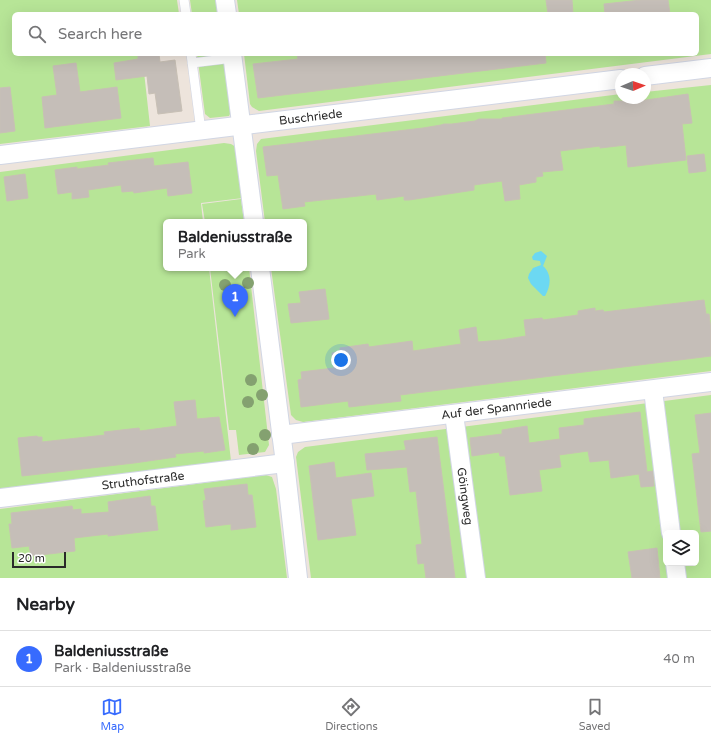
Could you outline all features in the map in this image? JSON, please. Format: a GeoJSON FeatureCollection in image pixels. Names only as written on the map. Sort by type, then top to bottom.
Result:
{"type":"FeatureCollection","features":[{"type":"Feature","properties":{"kind":"street"},"geometry":{"type":"LineString","coordinates":[[225,0],[227,12]]}},
{"type":"Feature","properties":{"kind":"street"},"geometry":{"type":"LineString","coordinates":[[232,56],[254,219]]}},
{"type":"Feature","properties":{"kind":"street"},"geometry":{"type":"LineString","coordinates":[[651,75],[711,68]]}},
{"type":"Feature","properties":{"kind":"street","name":"Buschriede"},"geometry":{"type":"LineString","coordinates":[[0,155],[615,80]]}},
{"type":"Feature","properties":{"kind":"street"},"geometry":{"type":"LineString","coordinates":[[260,271],[298,578]]}},
{"type":"Feature","properties":{"kind":"street","name":"Auf der Spannriede"},"geometry":{"type":"LineString","coordinates":[[281,435],[711,382]]}},
{"type":"Feature","properties":{"kind":"street"},"geometry":{"type":"LineString","coordinates":[[653,390],[671,530]]}},
{"type":"Feature","properties":{"kind":"street","name":"Göingweg"},"geometry":{"type":"LineString","coordinates":[[454,414],[476,578]]}},
{"type":"Feature","properties":{"kind":"street","name":"Struthofstraße"},"geometry":{"type":"LineString","coordinates":[[0,498],[285,463]]}},
{"type":"Feature","properties":{"kind":"street"},"geometry":{"type":"LineString","coordinates":[[675,566],[677,578]]}},
{"type":"Feature","properties":{"kind":"lane"},"geometry":{"type":"LineString","coordinates":[[184,0],[186,12]]}},
{"type":"Feature","properties":{"kind":"lane"},"geometry":{"type":"LineString","coordinates":[[201,130],[191,58],[232,56]]}},
{"type":"Feature","properties":{"kind":"green space"},"geometry":{"type":"Polygon","coordinates":[[[0,0],[177,0],[179,12],[12,12],[12,56],[142,56],[150,126],[0,144],[0,0]]]}},
{"type":"Feature","properties":{"kind":"green space"},"geometry":{"type":"Polygon","coordinates":[[[190,0],[219,0],[221,12],[192,12],[190,0]]]}},
{"type":"Feature","properties":{"kind":"green space"},"geometry":{"type":"Polygon","coordinates":[[[237,0],[711,0],[711,54],[699,56],[699,12],[239,12],[237,0]]]}},
{"type":"Feature","properties":{"kind":"green space"},"geometry":{"type":"Polygon","coordinates":[[[197,56],[226,56],[231,112],[229,116],[210,118],[205,114],[197,56]]]}},
{"type":"Feature","properties":{"kind":"green space"},"geometry":{"type":"Polygon","coordinates":[[[244,56],[695,56],[259,111],[250,104],[244,56]]]}},
{"type":"Feature","properties":{"kind":"green space"},"geometry":{"type":"Polygon","coordinates":[[[711,85],[711,371],[303,422],[296,420],[291,415],[271,271],[307,271],[307,219],[265,219],[256,151],[257,144],[261,139],[615,95],[615,104],[651,104],[651,91],[711,85]]]}},
{"type":"Feature","properties":{"kind":"green space"},"geometry":{"type":"Polygon","coordinates":[[[224,143],[231,144],[236,147],[243,198],[201,203],[203,219],[163,219],[163,271],[209,271],[231,461],[0,490],[0,172],[224,143]]]}},
{"type":"Feature","properties":{"kind":"green space"},"geometry":{"type":"Polygon","coordinates":[[[241,199],[244,219],[204,219],[202,204],[241,199]]]}},
{"type":"Feature","properties":{"kind":"green space"},"geometry":{"type":"Polygon","coordinates":[[[210,271],[249,271],[269,445],[265,452],[239,455],[236,430],[229,430],[210,271]]]}},
{"type":"Feature","properties":{"kind":"green space"},"geometry":{"type":"Polygon","coordinates":[[[711,395],[711,578],[311,578],[296,457],[298,452],[305,447],[711,395]]]}},
{"type":"Feature","properties":{"kind":"green space"},"geometry":{"type":"Polygon","coordinates":[[[266,475],[272,477],[276,489],[287,578],[0,578],[0,509],[266,475]]]}},
{"type":"Feature","properties":{"kind":"water"},"geometry":{"type":"Polygon","coordinates":[[[541,251],[547,256],[543,266],[548,273],[550,280],[545,296],[543,296],[531,284],[528,278],[533,268],[541,265],[540,261],[533,260],[532,257],[535,253],[541,251]]]}},
{"type":"Feature","properties":{"kind":"building"},"geometry":{"type":"Polygon","coordinates":[[[546,0],[572,0],[573,12],[548,12],[546,0]]]}},
{"type":"Feature","properties":{"kind":"building"},"geometry":{"type":"Polygon","coordinates":[[[641,0],[668,0],[670,12],[605,12],[604,4],[641,0]]]}},
{"type":"Feature","properties":{"kind":"building"},"geometry":{"type":"Polygon","coordinates":[[[138,56],[159,56],[160,62],[175,60],[182,111],[158,114],[155,93],[149,94],[147,76],[116,80],[114,63],[138,59],[138,56]]]}},
{"type":"Feature","properties":{"kind":"building"},"geometry":{"type":"Polygon","coordinates":[[[297,56],[545,56],[546,63],[258,98],[253,64],[298,59],[297,56]]]}},
{"type":"Feature","properties":{"kind":"building"},"geometry":{"type":"Polygon","coordinates":[[[76,63],[80,92],[117,87],[121,118],[45,128],[42,97],[57,95],[53,66],[76,63]]]}},
{"type":"Feature","properties":{"kind":"building"},"geometry":{"type":"Polygon","coordinates":[[[10,87],[15,131],[0,133],[0,88],[10,87]]]}},
{"type":"Feature","properties":{"kind":"building"},"geometry":{"type":"Polygon","coordinates":[[[688,94],[692,123],[682,124],[686,160],[628,167],[626,145],[600,148],[600,146],[560,151],[563,170],[542,172],[543,176],[536,177],[536,182],[519,185],[520,199],[505,201],[502,181],[474,185],[474,190],[409,200],[404,200],[404,196],[377,200],[376,194],[304,202],[305,206],[283,209],[278,175],[267,176],[263,147],[423,128],[475,121],[479,119],[502,119],[614,104],[614,101],[615,104],[651,104],[651,99],[688,94]]]}},
{"type":"Feature","properties":{"kind":"building"},"geometry":{"type":"Polygon","coordinates":[[[704,154],[706,171],[689,173],[687,156],[704,154]]]}},
{"type":"Feature","properties":{"kind":"building"},"geometry":{"type":"Polygon","coordinates":[[[153,158],[154,166],[188,162],[192,193],[168,196],[167,188],[134,193],[133,191],[122,192],[121,185],[88,190],[89,197],[72,199],[72,192],[58,194],[55,170],[77,167],[77,169],[109,165],[108,163],[153,158]]]}},
{"type":"Feature","properties":{"kind":"building"},"geometry":{"type":"Polygon","coordinates":[[[25,174],[28,198],[7,201],[4,177],[25,174]]]}},
{"type":"Feature","properties":{"kind":"building"},"geometry":{"type":"Polygon","coordinates":[[[325,289],[329,319],[291,323],[288,304],[301,303],[299,292],[325,289]]]}},
{"type":"Feature","properties":{"kind":"building"},"geometry":{"type":"Polygon","coordinates":[[[704,300],[706,314],[709,314],[711,330],[711,356],[400,395],[401,401],[349,407],[348,401],[301,407],[298,380],[302,379],[301,372],[334,368],[332,353],[340,352],[340,348],[368,344],[369,347],[412,341],[413,351],[461,344],[459,330],[476,327],[478,342],[501,340],[526,336],[524,320],[542,318],[543,320],[578,315],[578,311],[595,308],[595,311],[603,310],[604,312],[704,300]]]}},
{"type":"Feature","properties":{"kind":"building"},"geometry":{"type":"Polygon","coordinates":[[[195,400],[197,419],[219,417],[225,450],[204,453],[204,451],[175,454],[176,457],[22,476],[18,438],[37,436],[42,437],[42,442],[105,435],[104,432],[139,428],[140,431],[177,426],[174,402],[195,400]]]}},
{"type":"Feature","properties":{"kind":"building"},"geometry":{"type":"Polygon","coordinates":[[[640,412],[647,472],[653,471],[654,486],[641,487],[639,474],[611,478],[609,460],[590,462],[588,451],[559,455],[561,467],[539,470],[542,491],[510,495],[505,456],[500,456],[499,452],[472,456],[470,438],[502,434],[502,430],[527,426],[529,443],[560,439],[559,428],[584,425],[584,419],[640,412]]]}},
{"type":"Feature","properties":{"kind":"building"},"geometry":{"type":"Polygon","coordinates":[[[711,413],[711,531],[701,532],[692,454],[700,453],[695,415],[711,413]]]}},
{"type":"Feature","properties":{"kind":"building"},"geometry":{"type":"Polygon","coordinates":[[[437,437],[455,578],[426,578],[424,563],[418,564],[416,545],[422,544],[416,491],[410,492],[407,467],[367,470],[365,454],[406,450],[404,441],[437,437]]]}},
{"type":"Feature","properties":{"kind":"building"},"geometry":{"type":"Polygon","coordinates":[[[334,462],[336,478],[371,473],[374,496],[351,499],[356,535],[318,540],[309,466],[334,462]]]}},
{"type":"Feature","properties":{"kind":"building"},"geometry":{"type":"Polygon","coordinates":[[[247,484],[248,495],[252,495],[256,527],[231,530],[231,524],[206,527],[203,501],[206,500],[204,489],[247,484]]]}},
{"type":"Feature","properties":{"kind":"building"},"geometry":{"type":"Polygon","coordinates":[[[150,496],[151,506],[155,506],[158,530],[108,536],[108,534],[74,538],[75,551],[31,556],[29,546],[12,548],[9,524],[12,524],[11,513],[72,506],[73,510],[81,509],[81,514],[109,512],[108,502],[150,496]]]}},
{"type":"Feature","properties":{"kind":"building"},"geometry":{"type":"Polygon","coordinates":[[[657,548],[660,578],[632,578],[628,552],[657,548]]]}},
{"type":"Feature","properties":{"kind":"place","name":"Baldeniusstraße"},"geometry":{"type":"Point","coordinates":[235,317]}}]}
